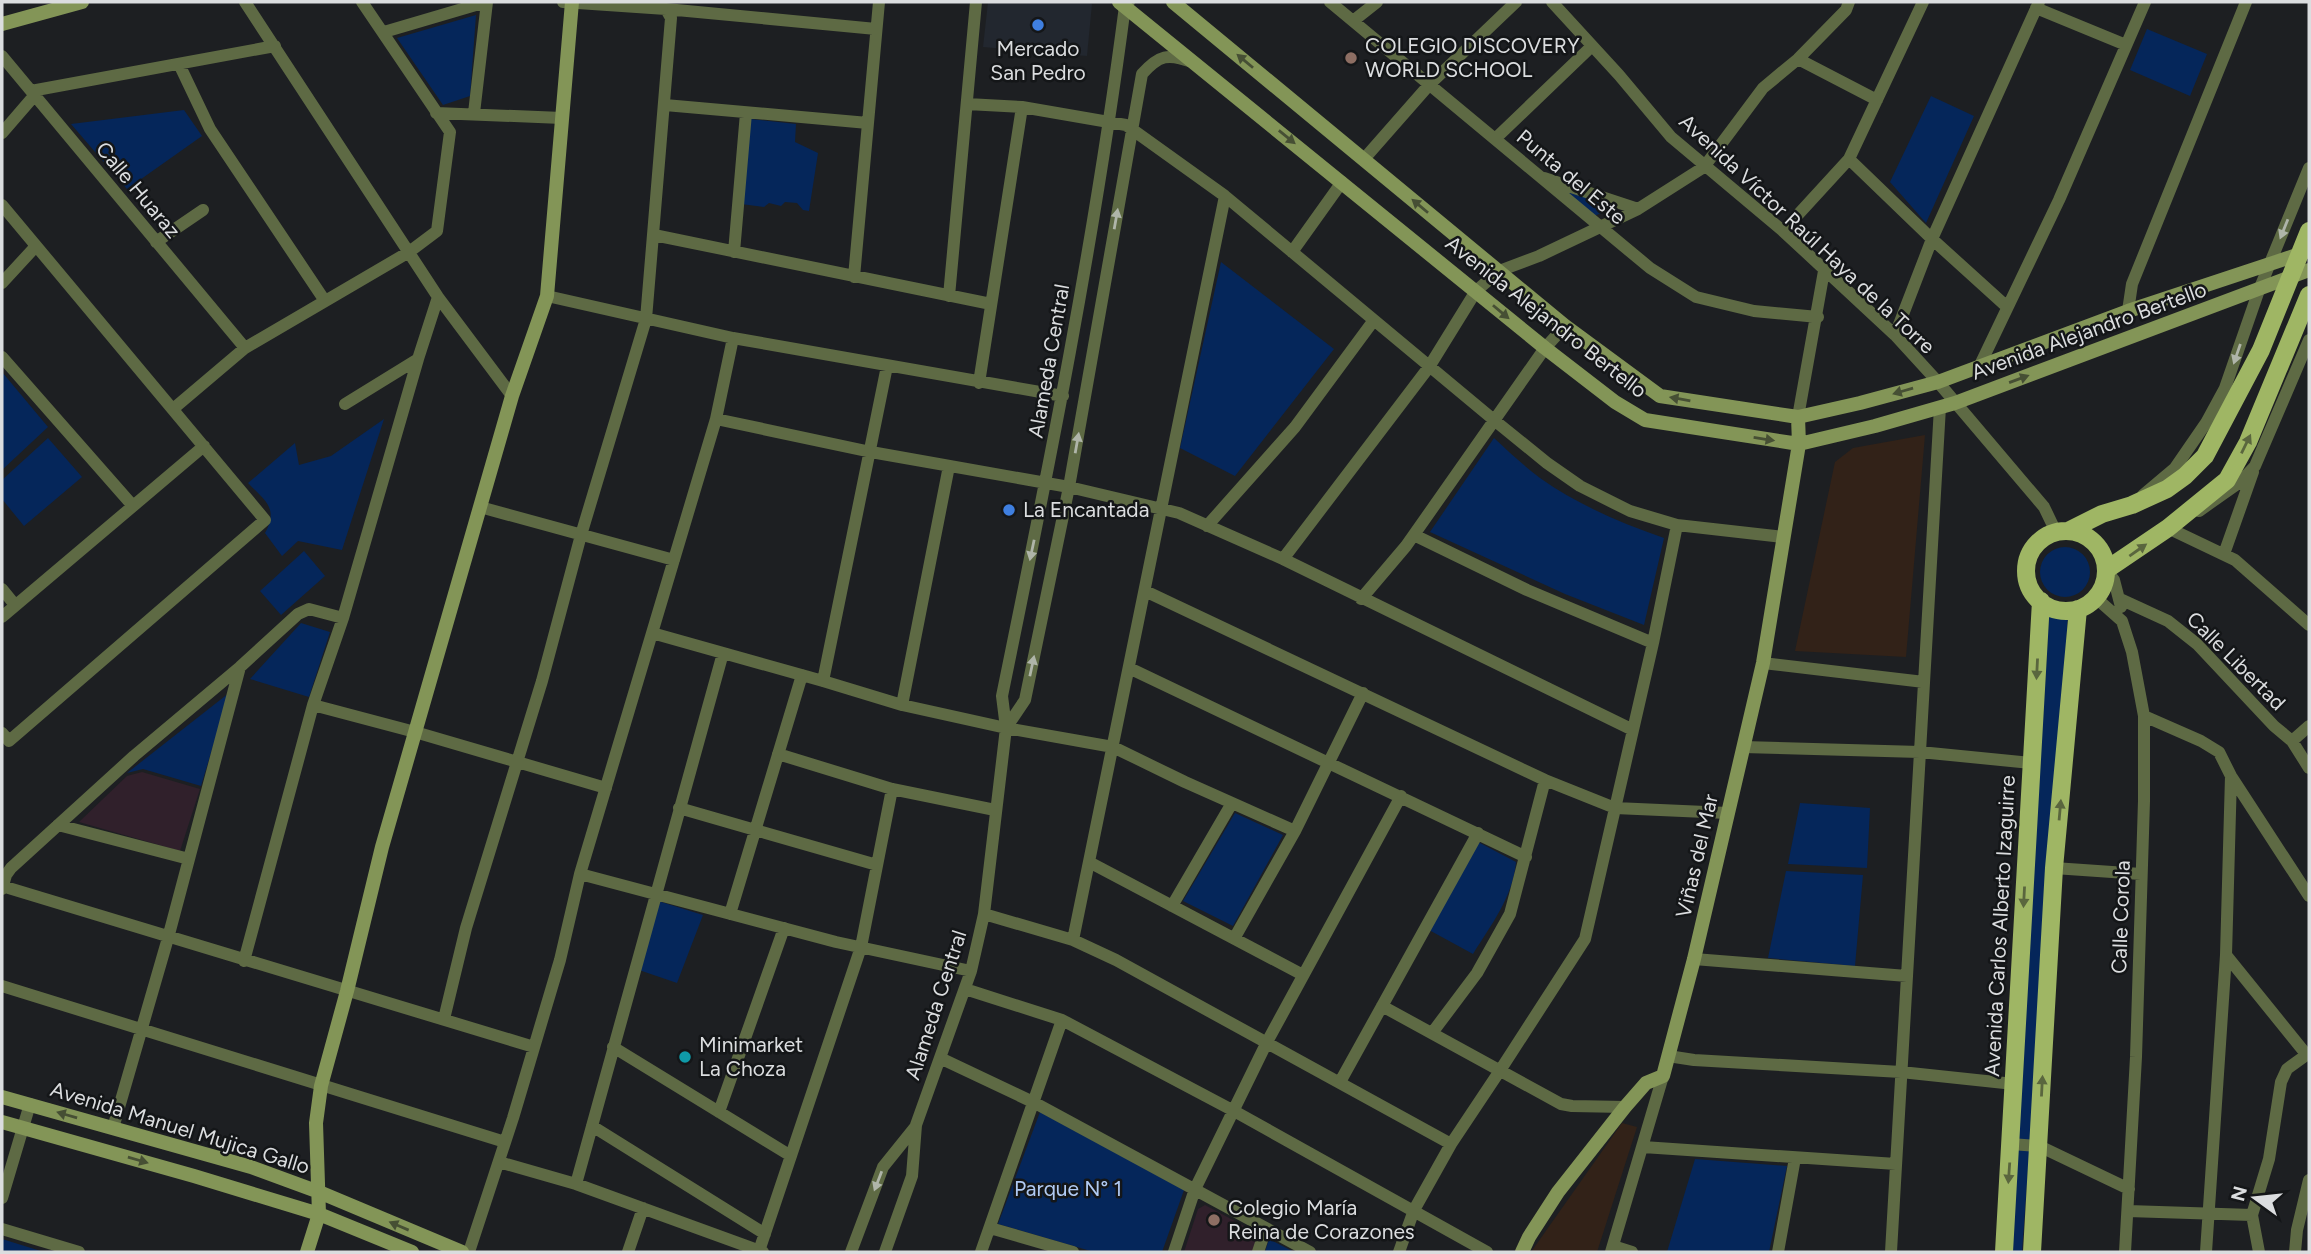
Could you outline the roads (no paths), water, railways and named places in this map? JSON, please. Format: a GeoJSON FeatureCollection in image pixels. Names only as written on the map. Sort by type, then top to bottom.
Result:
{"type":"FeatureCollection","features":[{"type":"Feature","properties":{"kind":"main road"},"geometry":{"type":"LineString","coordinates":[[2062,531],[2083,535],[2096,544],[2104,557],[2106,570],[2103,586],[2096,598],[2078,609],[2054,609],[2040,601],[2031,589],[2027,566],[2036,545],[2062,531],[2167,489],[2205,456],[2255,362],[2289,279],[2305,252],[2309,231]]}},
{"type":"Feature","properties":{"kind":"main road"},"geometry":{"type":"LineString","coordinates":[[2106,570],[2168,528],[2227,480],[2248,442],[2309,295]]}},
{"type":"Feature","properties":{"kind":"main road","name":"Avenida Carlos Alberto Izaguirre"},"geometry":{"type":"LineString","coordinates":[[2004,1252],[2040,601]]}},
{"type":"Feature","properties":{"kind":"main road"},"geometry":{"type":"LineString","coordinates":[[2032,1252],[2054,868],[2078,609]]}},
{"type":"Feature","properties":{"kind":"street"},"geometry":{"type":"LineString","coordinates":[[2,24],[82,2]]}},
{"type":"Feature","properties":{"kind":"street"},"geometry":{"type":"LineString","coordinates":[[245,2],[439,297],[512,396]]}},
{"type":"Feature","properties":{"kind":"street"},"geometry":{"type":"LineString","coordinates":[[362,2],[450,132]]}},
{"type":"Feature","properties":{"kind":"street"},"geometry":{"type":"LineString","coordinates":[[384,32],[486,2],[474,113]]}},
{"type":"Feature","properties":{"kind":"street"},"geometry":{"type":"LineString","coordinates":[[563,2],[876,29]]}},
{"type":"Feature","properties":{"kind":"street"},"geometry":{"type":"LineString","coordinates":[[307,1252],[319,1214],[316,1123],[321,1086],[382,846],[512,396],[547,296],[572,2]]}},
{"type":"Feature","properties":{"kind":"street"},"geometry":{"type":"LineString","coordinates":[[855,277],[879,2]]}},
{"type":"Feature","properties":{"kind":"street"},"geometry":{"type":"LineString","coordinates":[[949,296],[975,2]]}},
{"type":"Feature","properties":{"kind":"street","name":"Avenida Alejandro Bertello"},"geometry":{"type":"LineString","coordinates":[[1173,2],[1565,326],[1660,396],[1798,417],[1860,404],[1938,382],[2129,311],[2305,252]]}},
{"type":"Feature","properties":{"kind":"street","name":"Punta del Este"},"geometry":{"type":"LineString","coordinates":[[1330,2],[1650,268],[1696,297],[1754,311],[1818,317]]}},
{"type":"Feature","properties":{"kind":"street"},"geometry":{"type":"LineString","coordinates":[[1353,21],[1377,2]]}},
{"type":"Feature","properties":{"kind":"street"},"geometry":{"type":"LineString","coordinates":[[1364,159],[1430,85],[1516,2]]}},
{"type":"Feature","properties":{"kind":"street","name":"Avenida Víctor Raúl Haya de la Torre"},"geometry":{"type":"LineString","coordinates":[[1552,2],[1671,137],[1783,231],[1895,335],[1938,382],[2062,531]]}},
{"type":"Feature","properties":{"kind":"street"},"geometry":{"type":"LineString","coordinates":[[1283,559],[1429,367],[1476,291],[1499,271],[1539,256],[1639,209],[1704,167],[1763,89],[1798,59],[1846,10],[1849,2]]}},
{"type":"Feature","properties":{"kind":"street"},"geometry":{"type":"LineString","coordinates":[[1783,231],[1849,159],[1923,2]]}},
{"type":"Feature","properties":{"kind":"street"},"geometry":{"type":"LineString","coordinates":[[1980,365],[2059,200],[2145,2]]}},
{"type":"Feature","properties":{"kind":"street"},"geometry":{"type":"LineString","coordinates":[[2129,311],[2132,284],[2246,2]]}},
{"type":"Feature","properties":{"kind":"street","name":"Avenida Alejandro Bertello"},"geometry":{"type":"LineString","coordinates":[[1124,3],[1545,348],[1615,402],[1645,420],[1799,444],[1955,403],[2309,270]]}},
{"type":"Feature","properties":{"kind":"street","name":"Alameda Central"},"geometry":{"type":"LineString","coordinates":[[885,1252],[912,1176],[916,1125],[971,971],[984,914],[1006,727],[1002,696],[1063,396],[1110,122],[1124,3]]}},
{"type":"Feature","properties":{"kind":"street"},"geometry":{"type":"LineString","coordinates":[[1895,335],[1931,239],[2037,5],[2126,45]]}},
{"type":"Feature","properties":{"kind":"street"},"geometry":{"type":"LineString","coordinates":[[444,1019],[466,928],[542,681],[581,536],[646,319],[671,18],[666,9]]}},
{"type":"Feature","properties":{"kind":"street"},"geometry":{"type":"LineString","coordinates":[[2,133],[33,93],[275,46]]}},
{"type":"Feature","properties":{"kind":"street"},"geometry":{"type":"LineString","coordinates":[[1496,138],[1592,46]]}},
{"type":"Feature","properties":{"kind":"street","name":"Calle Huaraz"},"geometry":{"type":"LineString","coordinates":[[2,56],[246,348]]}},
{"type":"Feature","properties":{"kind":"street","name":"Alameda Central"},"geometry":{"type":"LineString","coordinates":[[1006,727],[1025,700],[1069,487],[1142,74],[1156,60],[1164,57],[1179,57],[1198,64]]}},
{"type":"Feature","properties":{"kind":"street"},"geometry":{"type":"LineString","coordinates":[[1798,59],[1877,100]]}},
{"type":"Feature","properties":{"kind":"street"},"geometry":{"type":"LineString","coordinates":[[179,64],[210,129],[325,302]]}},
{"type":"Feature","properties":{"kind":"street"},"geometry":{"type":"LineString","coordinates":[[967,104],[1022,107],[1132,128],[1225,197],[1494,420],[1580,486],[1629,511],[1677,525],[1783,537]]}},
{"type":"Feature","properties":{"kind":"street"},"geometry":{"type":"LineString","coordinates":[[665,105],[868,123]]}},
{"type":"Feature","properties":{"kind":"street"},"geometry":{"type":"LineString","coordinates":[[979,383],[1022,107]]}},
{"type":"Feature","properties":{"kind":"street"},"geometry":{"type":"LineString","coordinates":[[436,113],[562,118]]}},
{"type":"Feature","properties":{"kind":"street"},"geometry":{"type":"LineString","coordinates":[[173,409],[246,348],[409,252],[438,231],[452,113]]}},
{"type":"Feature","properties":{"kind":"street"},"geometry":{"type":"LineString","coordinates":[[734,251],[746,113]]}},
{"type":"Feature","properties":{"kind":"street"},"geometry":{"type":"LineString","coordinates":[[1849,159],[1931,239],[2006,306]]}},
{"type":"Feature","properties":{"kind":"street"},"geometry":{"type":"LineString","coordinates":[[2132,505],[2175,468],[2206,423],[2225,388],[2259,290],[2309,168]]}},
{"type":"Feature","properties":{"kind":"street"},"geometry":{"type":"LineString","coordinates":[[1537,176],[1639,209]]}},
{"type":"Feature","properties":{"kind":"street"},"geometry":{"type":"LineString","coordinates":[[1292,252],[1342,182]]}},
{"type":"Feature","properties":{"kind":"street"},"geometry":{"type":"LineString","coordinates":[[1073,940],[1225,197]]}},
{"type":"Feature","properties":{"kind":"street"},"geometry":{"type":"LineString","coordinates":[[2,205],[265,520],[9,741],[2,733]]}},
{"type":"Feature","properties":{"kind":"street"},"geometry":{"type":"LineString","coordinates":[[156,242],[203,210]]}},
{"type":"Feature","properties":{"kind":"street"},"geometry":{"type":"LineString","coordinates":[[654,235],[991,304]]}},
{"type":"Feature","properties":{"kind":"street"},"geometry":{"type":"LineString","coordinates":[[2,283],[36,246]]}},
{"type":"Feature","properties":{"kind":"street"},"geometry":{"type":"LineString","coordinates":[[1798,417],[1818,317],[1824,271]]}},
{"type":"Feature","properties":{"kind":"street"},"geometry":{"type":"LineString","coordinates":[[547,296],[733,338],[1063,396]]}},
{"type":"Feature","properties":{"kind":"street"},"geometry":{"type":"LineString","coordinates":[[244,961],[313,705],[343,618],[418,359],[439,297]]}},
{"type":"Feature","properties":{"kind":"street"},"geometry":{"type":"LineString","coordinates":[[429,324],[437,317],[455,319]]}},
{"type":"Feature","properties":{"kind":"street"},"geometry":{"type":"LineString","coordinates":[[1207,526],[1295,427],[1374,320]]}},
{"type":"Feature","properties":{"kind":"street"},"geometry":{"type":"LineString","coordinates":[[1361,599],[1414,535],[1545,348],[1565,326]]}},
{"type":"Feature","properties":{"kind":"street"},"geometry":{"type":"LineString","coordinates":[[469,1252],[560,960],[580,874],[716,419],[733,338]]}},
{"type":"Feature","properties":{"kind":"street"},"geometry":{"type":"LineString","coordinates":[[2224,554],[2255,466],[2309,340]]}},
{"type":"Feature","properties":{"kind":"street"},"geometry":{"type":"LineString","coordinates":[[2,357],[133,506]]}},
{"type":"Feature","properties":{"kind":"street"},"geometry":{"type":"LineString","coordinates":[[345,404],[418,359]]}},
{"type":"Feature","properties":{"kind":"street"},"geometry":{"type":"LineString","coordinates":[[823,681],[887,366]]}},
{"type":"Feature","properties":{"kind":"street"},"geometry":{"type":"LineString","coordinates":[[1891,1252],[1940,407]]}},
{"type":"Feature","properties":{"kind":"street","name":"Viñas del Mar"},"geometry":{"type":"LineString","coordinates":[[1663,1076],[1694,959],[1763,663],[1799,444],[1798,417]]}},
{"type":"Feature","properties":{"kind":"street"},"geometry":{"type":"LineString","coordinates":[[716,419],[871,452],[1069,487],[1160,507],[1283,559],[1633,730]]}},
{"type":"Feature","properties":{"kind":"street"},"geometry":{"type":"LineString","coordinates":[[2,617],[204,446]]}},
{"type":"Feature","properties":{"kind":"street"},"geometry":{"type":"LineString","coordinates":[[902,705],[948,466]]}},
{"type":"Feature","properties":{"kind":"street"},"geometry":{"type":"LineString","coordinates":[[2168,528],[2213,503],[2255,466]]}},
{"type":"Feature","properties":{"kind":"street"},"geometry":{"type":"LineString","coordinates":[[480,507],[674,560]]}},
{"type":"Feature","properties":{"kind":"street"},"geometry":{"type":"LineString","coordinates":[[1399,1252],[1413,1210],[1451,1144],[1585,939],[1653,643],[1677,525]]}},
{"type":"Feature","properties":{"kind":"street"},"geometry":{"type":"LineString","coordinates":[[2168,528],[2235,560],[2309,625]]}},
{"type":"Feature","properties":{"kind":"street"},"geometry":{"type":"LineString","coordinates":[[1414,535],[1527,590],[1653,643]]}},
{"type":"Feature","properties":{"kind":"street"},"geometry":{"type":"LineString","coordinates":[[2106,570],[2114,580],[2120,599]]}},
{"type":"Feature","properties":{"kind":"street"},"geometry":{"type":"LineString","coordinates":[[2,589],[15,605]]}},
{"type":"Feature","properties":{"kind":"street"},"geometry":{"type":"LineString","coordinates":[[1145,591],[1545,780],[1615,808],[1728,813]]}},
{"type":"Feature","properties":{"kind":"street"},"geometry":{"type":"LineString","coordinates":[[2096,598],[2122,621]]}},
{"type":"Feature","properties":{"kind":"street","name":"Calle Corola"},"geometry":{"type":"LineString","coordinates":[[2120,599],[2122,621],[2132,652],[2144,716],[2136,1057],[2125,1252]]}},
{"type":"Feature","properties":{"kind":"street","name":"Calle Libertad"},"geometry":{"type":"LineString","coordinates":[[2120,599],[2180,629],[2249,697],[2274,726],[2292,741],[2309,768]]}},
{"type":"Feature","properties":{"kind":"street"},"geometry":{"type":"LineString","coordinates":[[343,618],[309,609],[298,614],[240,667],[134,756],[11,868],[2,887],[534,1047]]}},
{"type":"Feature","properties":{"kind":"street"},"geometry":{"type":"LineString","coordinates":[[652,633],[902,705],[1113,747],[1295,831]]}},
{"type":"Feature","properties":{"kind":"street"},"geometry":{"type":"LineString","coordinates":[[576,1184],[723,653]]}},
{"type":"Feature","properties":{"kind":"street"},"geometry":{"type":"LineString","coordinates":[[1763,663],[1924,682]]}},
{"type":"Feature","properties":{"kind":"street"},"geometry":{"type":"LineString","coordinates":[[113,1128],[168,938],[240,667]]}},
{"type":"Feature","properties":{"kind":"street"},"geometry":{"type":"LineString","coordinates":[[1129,668],[1526,857]]}},
{"type":"Feature","properties":{"kind":"street"},"geometry":{"type":"LineString","coordinates":[[730,914],[802,675]]}},
{"type":"Feature","properties":{"kind":"street"},"geometry":{"type":"LineString","coordinates":[[1235,937],[1295,831],[1363,693]]}},
{"type":"Feature","properties":{"kind":"street"},"geometry":{"type":"LineString","coordinates":[[313,705],[606,788]]}},
{"type":"Feature","properties":{"kind":"street"},"geometry":{"type":"LineString","coordinates":[[2144,716],[2202,741],[2219,752],[2231,776],[2309,896]]}},
{"type":"Feature","properties":{"kind":"street"},"geometry":{"type":"LineString","coordinates":[[2292,741],[2309,726]]}},
{"type":"Feature","properties":{"kind":"street"},"geometry":{"type":"LineString","coordinates":[[1743,747],[1920,752],[2031,763]]}},
{"type":"Feature","properties":{"kind":"street"},"geometry":{"type":"LineString","coordinates":[[778,754],[892,789],[995,810]]}},
{"type":"Feature","properties":{"kind":"street"},"geometry":{"type":"LineString","coordinates":[[2206,1252],[2226,956],[2231,776]]}},
{"type":"Feature","properties":{"kind":"street"},"geometry":{"type":"LineString","coordinates":[[1432,1033],[1477,972],[1510,914],[1545,780]]}},
{"type":"Feature","properties":{"kind":"street"},"geometry":{"type":"LineString","coordinates":[[499,1162],[576,1184],[761,1252],[861,947],[892,789]]}},
{"type":"Feature","properties":{"kind":"street"},"geometry":{"type":"LineString","coordinates":[[1174,1252],[1195,1189],[1267,1042],[1401,796]]}},
{"type":"Feature","properties":{"kind":"street"},"geometry":{"type":"LineString","coordinates":[[1172,906],[1232,803]]}},
{"type":"Feature","properties":{"kind":"street"},"geometry":{"type":"LineString","coordinates":[[679,808],[877,865]]}},
{"type":"Feature","properties":{"kind":"street"},"geometry":{"type":"LineString","coordinates":[[58,825],[189,859]]}},
{"type":"Feature","properties":{"kind":"street"},"geometry":{"type":"LineString","coordinates":[[1340,1082],[1478,832]]}},
{"type":"Feature","properties":{"kind":"street"},"geometry":{"type":"LineString","coordinates":[[1089,862],[1303,975]]}},
{"type":"Feature","properties":{"kind":"street"},"geometry":{"type":"LineString","coordinates":[[2054,868],[2141,874]]}},
{"type":"Feature","properties":{"kind":"street"},"geometry":{"type":"LineString","coordinates":[[580,874],[784,928],[971,971]]}},
{"type":"Feature","properties":{"kind":"street"},"geometry":{"type":"LineString","coordinates":[[984,914],[1073,940],[1116,960],[1451,1144]]}},
{"type":"Feature","properties":{"kind":"street"},"geometry":{"type":"LineString","coordinates":[[719,1112],[784,928]]}},
{"type":"Feature","properties":{"kind":"street"},"geometry":{"type":"LineString","coordinates":[[2226,956],[2308,1054],[2287,1069],[2281,1082],[2269,1159],[2252,1215],[2259,1252]]}},
{"type":"Feature","properties":{"kind":"street"},"geometry":{"type":"LineString","coordinates":[[1694,959],[1907,976]]}},
{"type":"Feature","properties":{"kind":"street"},"geometry":{"type":"LineString","coordinates":[[2,986],[505,1142]]}},
{"type":"Feature","properties":{"kind":"street"},"geometry":{"type":"LineString","coordinates":[[965,989],[1062,1020],[1234,1111],[1487,1252]]}},
{"type":"Feature","properties":{"kind":"street"},"geometry":{"type":"LineString","coordinates":[[1382,1006],[1502,1069],[1561,1104],[1625,1107]]}},
{"type":"Feature","properties":{"kind":"street"},"geometry":{"type":"LineString","coordinates":[[981,1252],[1062,1020]]}},
{"type":"Feature","properties":{"kind":"street"},"geometry":{"type":"LineString","coordinates":[[613,1047],[791,1156]]}},
{"type":"Feature","properties":{"kind":"street"},"geometry":{"type":"LineString","coordinates":[[1668,1056],[2014,1084]]}},
{"type":"Feature","properties":{"kind":"street"},"geometry":{"type":"LineString","coordinates":[[940,1058],[1035,1102],[1310,1252]]}},
{"type":"Feature","properties":{"kind":"street"},"geometry":{"type":"LineString","coordinates":[[1522,1252],[1558,1192],[1625,1107],[1646,1083],[1663,1076]]}},
{"type":"Feature","properties":{"kind":"street"},"geometry":{"type":"LineString","coordinates":[[1632,1252],[1612,1249],[1663,1076]]}},
{"type":"Feature","properties":{"kind":"street","name":"Avenida Manuel Mujica Gallo"},"geometry":{"type":"LineString","coordinates":[[2,1097],[251,1167],[320,1192],[461,1252]]}},
{"type":"Feature","properties":{"kind":"street"},"geometry":{"type":"LineString","coordinates":[[2,1198],[30,1104]]}},
{"type":"Feature","properties":{"kind":"street","name":"Avenida Manuel Mujica Gallo"},"geometry":{"type":"LineString","coordinates":[[2,1122],[319,1214],[412,1252]]}},
{"type":"Feature","properties":{"kind":"street","name":"Alameda Central"},"geometry":{"type":"LineString","coordinates":[[851,1252],[883,1167],[916,1125]]}},
{"type":"Feature","properties":{"kind":"street"},"geometry":{"type":"LineString","coordinates":[[592,1126],[765,1234]]}},
{"type":"Feature","properties":{"kind":"street"},"geometry":{"type":"LineString","coordinates":[[2011,1144],[2039,1146],[2129,1189]]}},
{"type":"Feature","properties":{"kind":"street"},"geometry":{"type":"LineString","coordinates":[[1643,1147],[1896,1164]]}},
{"type":"Feature","properties":{"kind":"street"},"geometry":{"type":"LineString","coordinates":[[1778,1252],[1796,1158]]}},
{"type":"Feature","properties":{"kind":"street"},"geometry":{"type":"LineString","coordinates":[[2295,1252],[2297,1230],[2309,1181]]}},
{"type":"Feature","properties":{"kind":"street"},"geometry":{"type":"LineString","coordinates":[[628,1252],[643,1208]]}},
{"type":"Feature","properties":{"kind":"street"},"geometry":{"type":"LineString","coordinates":[[2128,1211],[2252,1215]]}},
{"type":"Feature","properties":{"kind":"street"},"geometry":{"type":"LineString","coordinates":[[990,1228],[1073,1252]]}},
{"type":"Feature","properties":{"kind":"street"},"geometry":{"type":"LineString","coordinates":[[1258,1252],[1266,1228]]}},
{"type":"Feature","properties":{"kind":"street"},"geometry":{"type":"LineString","coordinates":[[2,1229],[79,1252]]}},
{"type":"Feature","properties":{"kind":"place","name":"Mercado San Pedro"},"geometry":{"type":"Point","coordinates":[1038,25]}},
{"type":"Feature","properties":{"kind":"place","name":"COLEGIO DISCOVERY WORLD SCHOOL"},"geometry":{"type":"Point","coordinates":[1351,58]}},
{"type":"Feature","properties":{"kind":"place","name":"La Encantada"},"geometry":{"type":"Point","coordinates":[1009,510]}},
{"type":"Feature","properties":{"kind":"place","name":"Minimarket La Choza"},"geometry":{"type":"Point","coordinates":[685,1057]}},
{"type":"Feature","properties":{"kind":"place","name":"Colegio María Reina de Corazones"},"geometry":{"type":"Point","coordinates":[1214,1220]}},
{"type":"Feature","properties":{"kind":"park label","name":"Parque N° 1"},"geometry":{"type":"Point","coordinates":[1068,1189]}}]}
